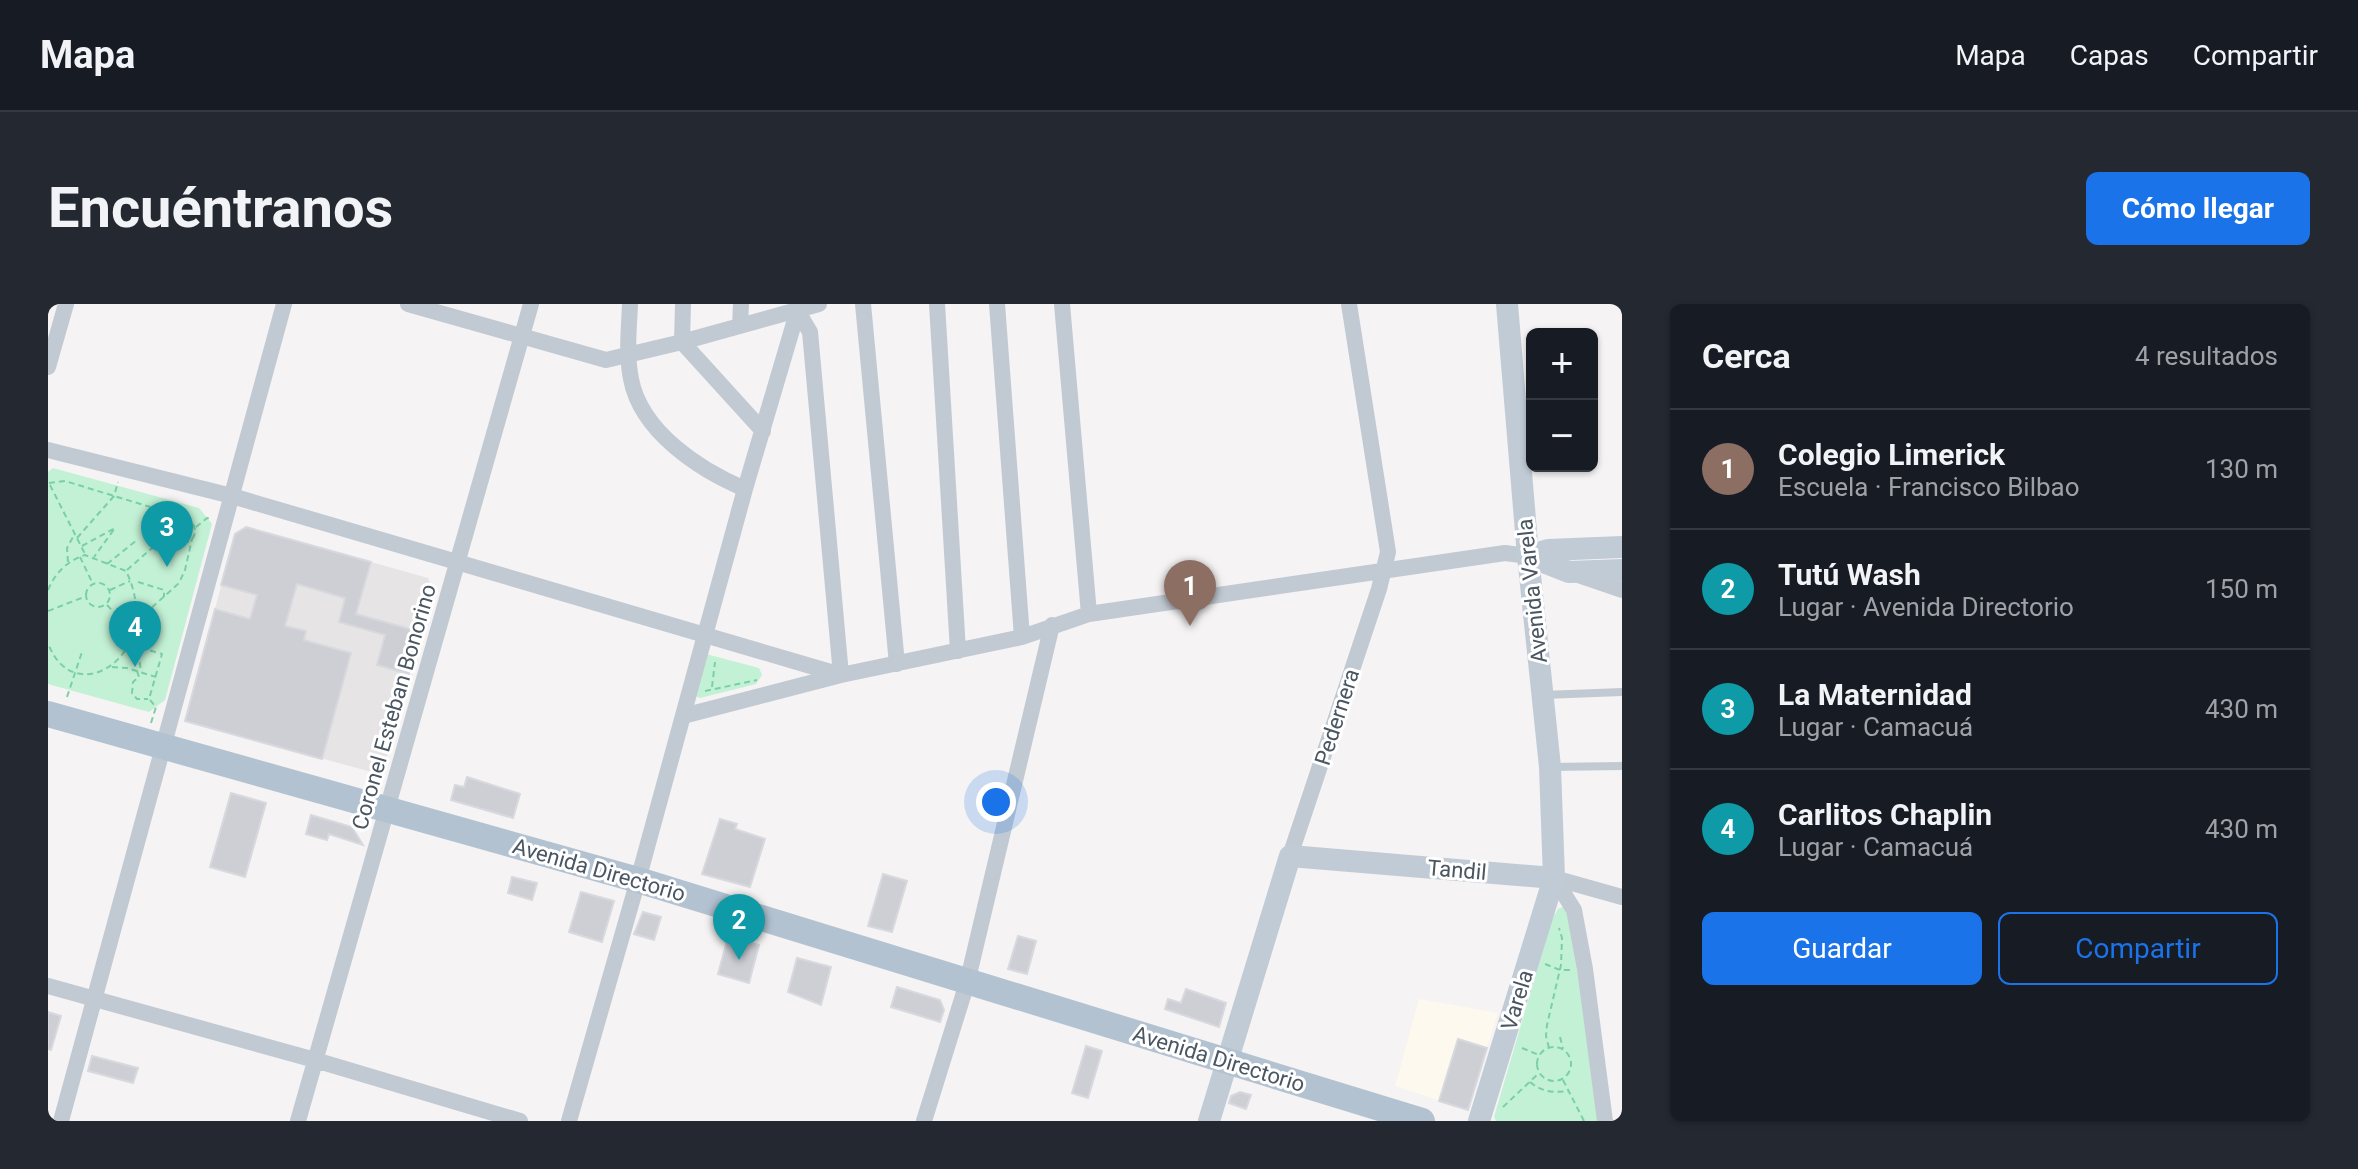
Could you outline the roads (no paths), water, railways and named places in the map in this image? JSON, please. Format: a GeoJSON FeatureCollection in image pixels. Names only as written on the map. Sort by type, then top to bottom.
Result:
{"type":"FeatureCollection","features":[{"type":"Feature","properties":{"kind":"main road","name":"Avenida Varela"},"geometry":{"type":"LineString","coordinates":[[1507,304],[1550,767],[1554,878]]}},
{"type":"Feature","properties":{"kind":"main road"},"geometry":{"type":"LineString","coordinates":[[1528,556],[1548,550],[1622,547]]}},
{"type":"Feature","properties":{"kind":"main road"},"geometry":{"type":"LineString","coordinates":[[1528,556],[1569,572],[1622,570]]}},
{"type":"Feature","properties":{"kind":"main road","name":"Avenida Directorio"},"geometry":{"type":"LineString","coordinates":[[48,714],[638,880],[1422,1121]]}},
{"type":"Feature","properties":{"kind":"main road","name":"Tandil"},"geometry":{"type":"LineString","coordinates":[[1290,856],[1554,878]]}},
{"type":"Feature","properties":{"kind":"main road","name":"Pedernera"},"geometry":{"type":"LineString","coordinates":[[1209,1121],[1290,856]]}},
{"type":"Feature","properties":{"kind":"main road","name":"Varela"},"geometry":{"type":"LineString","coordinates":[[1479,1121],[1554,878]]}},
{"type":"Feature","properties":{"kind":"street"},"geometry":{"type":"LineString","coordinates":[[48,367],[66,304]]}},
{"type":"Feature","properties":{"kind":"street"},"geometry":{"type":"LineString","coordinates":[[61,1121],[284,304]]}},
{"type":"Feature","properties":{"kind":"street"},"geometry":{"type":"LineString","coordinates":[[408,304],[606,360],[740,326],[798,307],[819,304]]}},
{"type":"Feature","properties":{"kind":"street","name":"Coronel Esteban Bonorino"},"geometry":{"type":"LineString","coordinates":[[298,1121],[531,304]]}},
{"type":"Feature","properties":{"kind":"street"},"geometry":{"type":"LineString","coordinates":[[630,304],[628,356],[632,383],[642,408],[674,446],[712,475],[745,489]]}},
{"type":"Feature","properties":{"kind":"street"},"geometry":{"type":"LineString","coordinates":[[683,304],[682,342],[763,431]]}},
{"type":"Feature","properties":{"kind":"street"},"geometry":{"type":"LineString","coordinates":[[740,326],[741,304]]}},
{"type":"Feature","properties":{"kind":"street"},"geometry":{"type":"LineString","coordinates":[[863,304],[897,664]]}},
{"type":"Feature","properties":{"kind":"street"},"geometry":{"type":"LineString","coordinates":[[937,304],[958,651]]}},
{"type":"Feature","properties":{"kind":"street"},"geometry":{"type":"LineString","coordinates":[[997,304],[1022,637]]}},
{"type":"Feature","properties":{"kind":"street"},"geometry":{"type":"LineString","coordinates":[[1062,304],[1089,614]]}},
{"type":"Feature","properties":{"kind":"street","name":"Pedernera"},"geometry":{"type":"LineString","coordinates":[[1290,856],[1388,552],[1349,304]]}},
{"type":"Feature","properties":{"kind":"street"},"geometry":{"type":"LineString","coordinates":[[569,1121],[798,307]]}},
{"type":"Feature","properties":{"kind":"street"},"geometry":{"type":"LineString","coordinates":[[798,307],[810,332],[841,675]]}},
{"type":"Feature","properties":{"kind":"street"},"geometry":{"type":"LineString","coordinates":[[48,450],[232,496],[458,560],[841,675]]}},
{"type":"Feature","properties":{"kind":"street"},"geometry":{"type":"LineString","coordinates":[[683,716],[841,675],[1022,637],[1089,614],[1505,553],[1528,556]]}},
{"type":"Feature","properties":{"kind":"street"},"geometry":{"type":"LineString","coordinates":[[1569,572],[1622,590]]}},
{"type":"Feature","properties":{"kind":"street"},"geometry":{"type":"LineString","coordinates":[[924,1121],[967,983],[1052,625]]}},
{"type":"Feature","properties":{"kind":"street"},"geometry":{"type":"LineString","coordinates":[[1554,878],[1574,910],[1605,1121]]}},
{"type":"Feature","properties":{"kind":"street","name":"Tandil"},"geometry":{"type":"LineString","coordinates":[[1554,878],[1622,897]]}},
{"type":"Feature","properties":{"kind":"street"},"geometry":{"type":"LineString","coordinates":[[48,986],[520,1121]]}},
{"type":"Feature","properties":{"kind":"lane"},"geometry":{"type":"LineString","coordinates":[[1542,695],[1622,692]]}},
{"type":"Feature","properties":{"kind":"lane"},"geometry":{"type":"LineString","coordinates":[[1550,767],[1622,766]]}},
{"type":"Feature","properties":{"kind":"place","name":"La Maternidad"},"geometry":{"type":"Point","coordinates":[167,567]}},
{"type":"Feature","properties":{"kind":"place","name":"Colegio Limerick"},"geometry":{"type":"Point","coordinates":[1190,626]}},
{"type":"Feature","properties":{"kind":"place","name":"Carlitos Chaplin"},"geometry":{"type":"Point","coordinates":[135,667]}},
{"type":"Feature","properties":{"kind":"place","name":"Tutú Wash"},"geometry":{"type":"Point","coordinates":[739,960]}}]}
